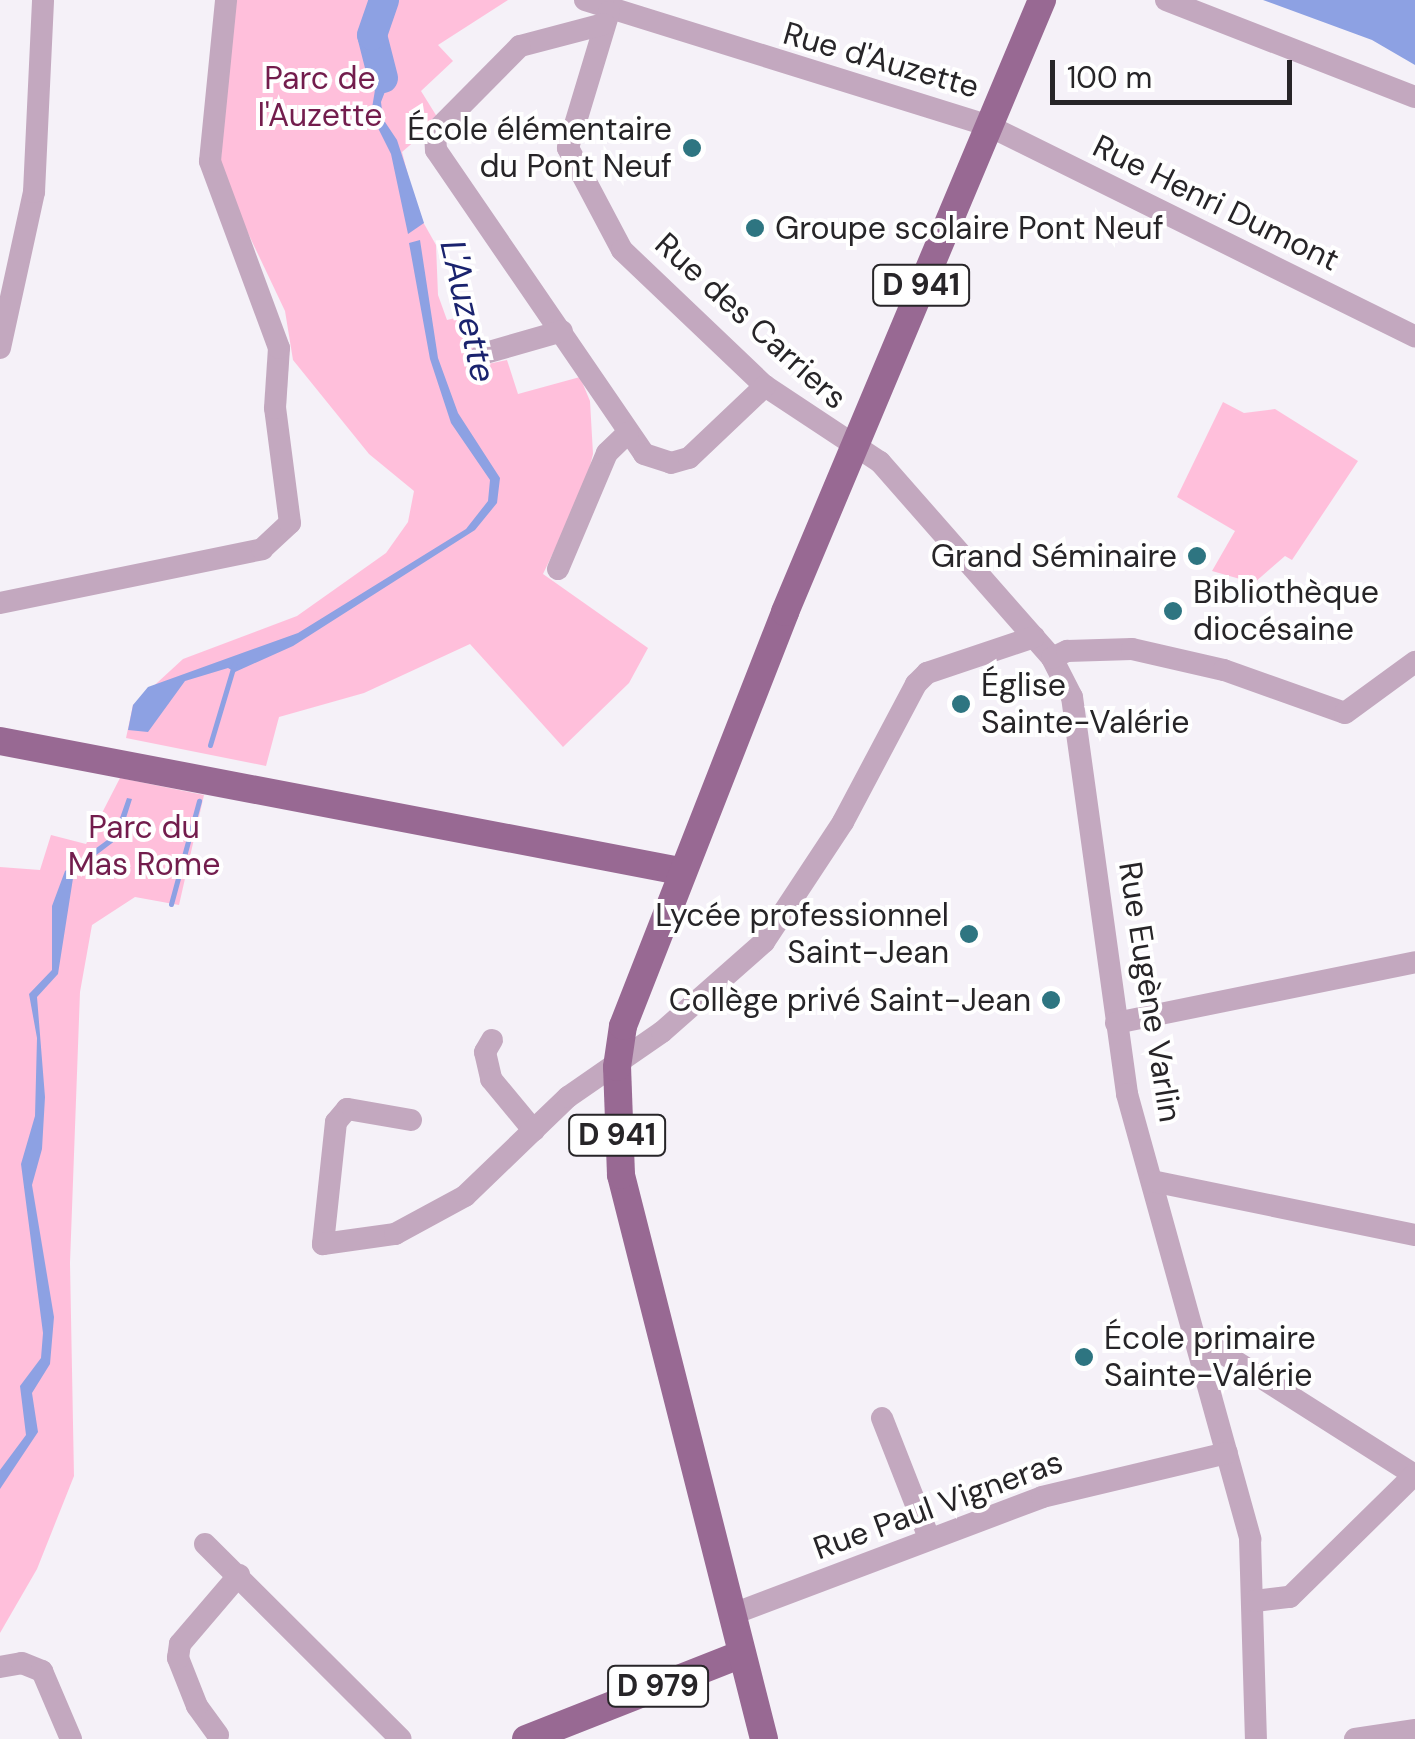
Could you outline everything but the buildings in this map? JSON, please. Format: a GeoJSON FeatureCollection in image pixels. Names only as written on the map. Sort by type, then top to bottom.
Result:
{"type":"FeatureCollection","features":[{"type":"Feature","properties":{"kind":"main road","name":"D 941"},"geometry":{"type":"LineString","coordinates":[[764,1739],[620,1174],[617,1067],[622,1026],[680,871],[1042,0]]}},
{"type":"Feature","properties":{"kind":"main road"},"geometry":{"type":"LineString","coordinates":[[0,741],[111,758],[680,871]]}},
{"type":"Feature","properties":{"kind":"main road","name":"D 979"},"geometry":{"type":"LineString","coordinates":[[526,1739],[742,1654]]}},
{"type":"Feature","properties":{"kind":"street"},"geometry":{"type":"LineString","coordinates":[[0,348],[34,192],[43,0]]}},
{"type":"Feature","properties":{"kind":"street"},"geometry":{"type":"LineString","coordinates":[[0,603],[262,550],[280,538],[290,523],[275,408],[279,348],[210,161],[226,0]]}},
{"type":"Feature","properties":{"kind":"street","name":"Rue d'Auzette"},"geometry":{"type":"LineString","coordinates":[[584,0],[607,18],[989,126]]}},
{"type":"Feature","properties":{"kind":"street"},"geometry":{"type":"LineString","coordinates":[[1166,0],[1415,97]]}},
{"type":"Feature","properties":{"kind":"street"},"geometry":{"type":"LineString","coordinates":[[607,18],[520,46],[433,139],[465,199],[562,331],[644,454],[671,463],[689,458],[766,386]]}},
{"type":"Feature","properties":{"kind":"street","name":"Rue des Carriers"},"geometry":{"type":"LineString","coordinates":[[607,18],[570,155],[622,250],[766,386],[854,446]]}},
{"type":"Feature","properties":{"kind":"street","name":"Rue Henri Dumont"},"geometry":{"type":"LineString","coordinates":[[989,126],[1415,337]]}},
{"type":"Feature","properties":{"kind":"street"},"geometry":{"type":"LineString","coordinates":[[482,354],[562,331]]}},
{"type":"Feature","properties":{"kind":"street"},"geometry":{"type":"LineString","coordinates":[[558,569],[607,453],[628,433]]}},
{"type":"Feature","properties":{"kind":"street","name":"Rue Eugène Varlin"},"geometry":{"type":"LineString","coordinates":[[854,446],[880,462],[1052,658],[1080,724],[1116,1023],[1152,1181],[1250,1538],[1255,1601],[1256,1739]]}},
{"type":"Feature","properties":{"kind":"street"},"geometry":{"type":"LineString","coordinates":[[411,1120],[346,1109],[336,1122],[323,1244],[395,1234],[490,1178],[568,1097],[617,1067],[764,942],[843,822],[916,684],[927,673],[1034,637]]}},
{"type":"Feature","properties":{"kind":"street"},"geometry":{"type":"LineString","coordinates":[[1052,658],[1067,651],[1132,649],[1224,670],[1345,713],[1415,662]]}},
{"type":"Feature","properties":{"kind":"street"},"geometry":{"type":"LineString","coordinates":[[1116,1023],[1415,962]]}},
{"type":"Feature","properties":{"kind":"street"},"geometry":{"type":"LineString","coordinates":[[492,1040],[485,1052],[491,1079],[534,1131]]}},
{"type":"Feature","properties":{"kind":"street"},"geometry":{"type":"LineString","coordinates":[[1152,1181],[1415,1235]]}},
{"type":"Feature","properties":{"kind":"street"},"geometry":{"type":"LineString","coordinates":[[1194,1336],[1415,1475],[1290,1598],[1255,1601]]}},
{"type":"Feature","properties":{"kind":"street"},"geometry":{"type":"LineString","coordinates":[[882,1418],[929,1538]]}},
{"type":"Feature","properties":{"kind":"street","name":"Rue Paul Vigneras"},"geometry":{"type":"LineString","coordinates":[[734,1614],[1042,1497],[1227,1453]]}},
{"type":"Feature","properties":{"kind":"street"},"geometry":{"type":"LineString","coordinates":[[205,1544],[400,1739]]}},
{"type":"Feature","properties":{"kind":"street"},"geometry":{"type":"LineString","coordinates":[[218,1734],[196,1706],[178,1658],[180,1644],[239,1576]]}},
{"type":"Feature","properties":{"kind":"street"},"geometry":{"type":"LineString","coordinates":[[0,1667],[22,1663],[42,1671],[71,1739]]}},
{"type":"Feature","properties":{"kind":"street"},"geometry":{"type":"LineString","coordinates":[[1355,1739],[1415,1730]]}},
{"type":"Feature","properties":{"kind":"green space","name":"Parc de l'Auzette"},"geometry":{"type":"Polygon","coordinates":[[[231,0],[508,0],[438,45],[453,61],[421,91],[439,120],[402,152],[418,213],[436,245],[438,295],[447,320],[471,314],[483,365],[507,360],[518,394],[580,377],[590,401],[593,454],[585,486],[543,574],[648,648],[629,683],[563,747],[470,644],[364,693],[279,717],[266,766],[126,738],[133,705],[183,659],[297,616],[386,553],[408,522],[414,491],[369,454],[293,360],[285,311],[220,174],[231,0]]]}},
{"type":"Feature","properties":{"kind":"green space"},"geometry":{"type":"Polygon","coordinates":[[[1223,402],[1244,413],[1275,409],[1358,461],[1292,560],[1285,556],[1254,583],[1212,571],[1235,531],[1177,497],[1223,402]]]}},
{"type":"Feature","properties":{"kind":"green space","name":"Parc du Mas Rome"},"geometry":{"type":"Polygon","coordinates":[[[120,778],[204,795],[179,905],[135,897],[92,925],[80,992],[70,1263],[74,1476],[37,1569],[0,1633],[0,867],[40,870],[51,835],[86,844],[120,778]]]}},
{"type":"Feature","properties":{"kind":"water"},"geometry":{"type":"Polygon","coordinates":[[[1263,0],[1415,0],[1415,65],[1372,40],[1263,0]]]}},
{"type":"Feature","properties":{"kind":"water"},"geometry":{"type":"Polygon","coordinates":[[[367,35],[380,44],[391,76],[381,102],[383,119],[397,140],[424,223],[408,234],[391,154],[371,114],[377,78],[367,35]]]}},
{"type":"Feature","properties":{"kind":"water"},"geometry":{"type":"Polygon","coordinates":[[[420,240],[438,358],[458,413],[500,478],[497,503],[475,530],[293,646],[235,672],[228,668],[185,681],[148,732],[128,730],[133,705],[148,687],[298,633],[466,529],[488,501],[490,480],[451,423],[430,359],[409,243],[420,240]]]}},
{"type":"Feature","properties":{"kind":"water"},"geometry":{"type":"Polygon","coordinates":[[[127,798],[132,799],[120,837],[74,872],[58,974],[37,997],[45,1097],[42,1149],[32,1185],[54,1317],[50,1364],[32,1393],[38,1432],[0,1489],[0,1470],[26,1435],[20,1386],[41,1358],[43,1333],[21,1164],[35,1116],[37,1038],[29,994],[52,970],[52,906],[65,871],[114,835],[127,798]]]}},
{"type":"Feature","properties":{"kind":"waterway","name":"L'Auzette"},"geometry":{"type":"LineString","coordinates":[[383,78],[372,35],[384,0]]}},
{"type":"Feature","properties":{"kind":"waterway"},"geometry":{"type":"LineString","coordinates":[[210,745],[234,665]]}},
{"type":"Feature","properties":{"kind":"waterway"},"geometry":{"type":"LineString","coordinates":[[171,904],[199,801]]}},
{"type":"Feature","properties":{"kind":"place","name":"École élémentaire du Pont Neuf"},"geometry":{"type":"Point","coordinates":[692,148]}},
{"type":"Feature","properties":{"kind":"place","name":"Groupe scolaire Pont Neuf"},"geometry":{"type":"Point","coordinates":[755,228]}},
{"type":"Feature","properties":{"kind":"place","name":"Grand Séminaire"},"geometry":{"type":"Point","coordinates":[1197,556]}},
{"type":"Feature","properties":{"kind":"place","name":"Bibliothèque diocésaine"},"geometry":{"type":"Point","coordinates":[1173,611]}},
{"type":"Feature","properties":{"kind":"place","name":"Église Sainte-Valérie"},"geometry":{"type":"Point","coordinates":[961,704]}},
{"type":"Feature","properties":{"kind":"place","name":"Lycée professionnel Saint-Jean"},"geometry":{"type":"Point","coordinates":[969,934]}},
{"type":"Feature","properties":{"kind":"place","name":"Collège privé Saint-Jean"},"geometry":{"type":"Point","coordinates":[1051,1000]}},
{"type":"Feature","properties":{"kind":"place","name":"École primaire Sainte-Valérie"},"geometry":{"type":"Point","coordinates":[1084,1357]}}]}
